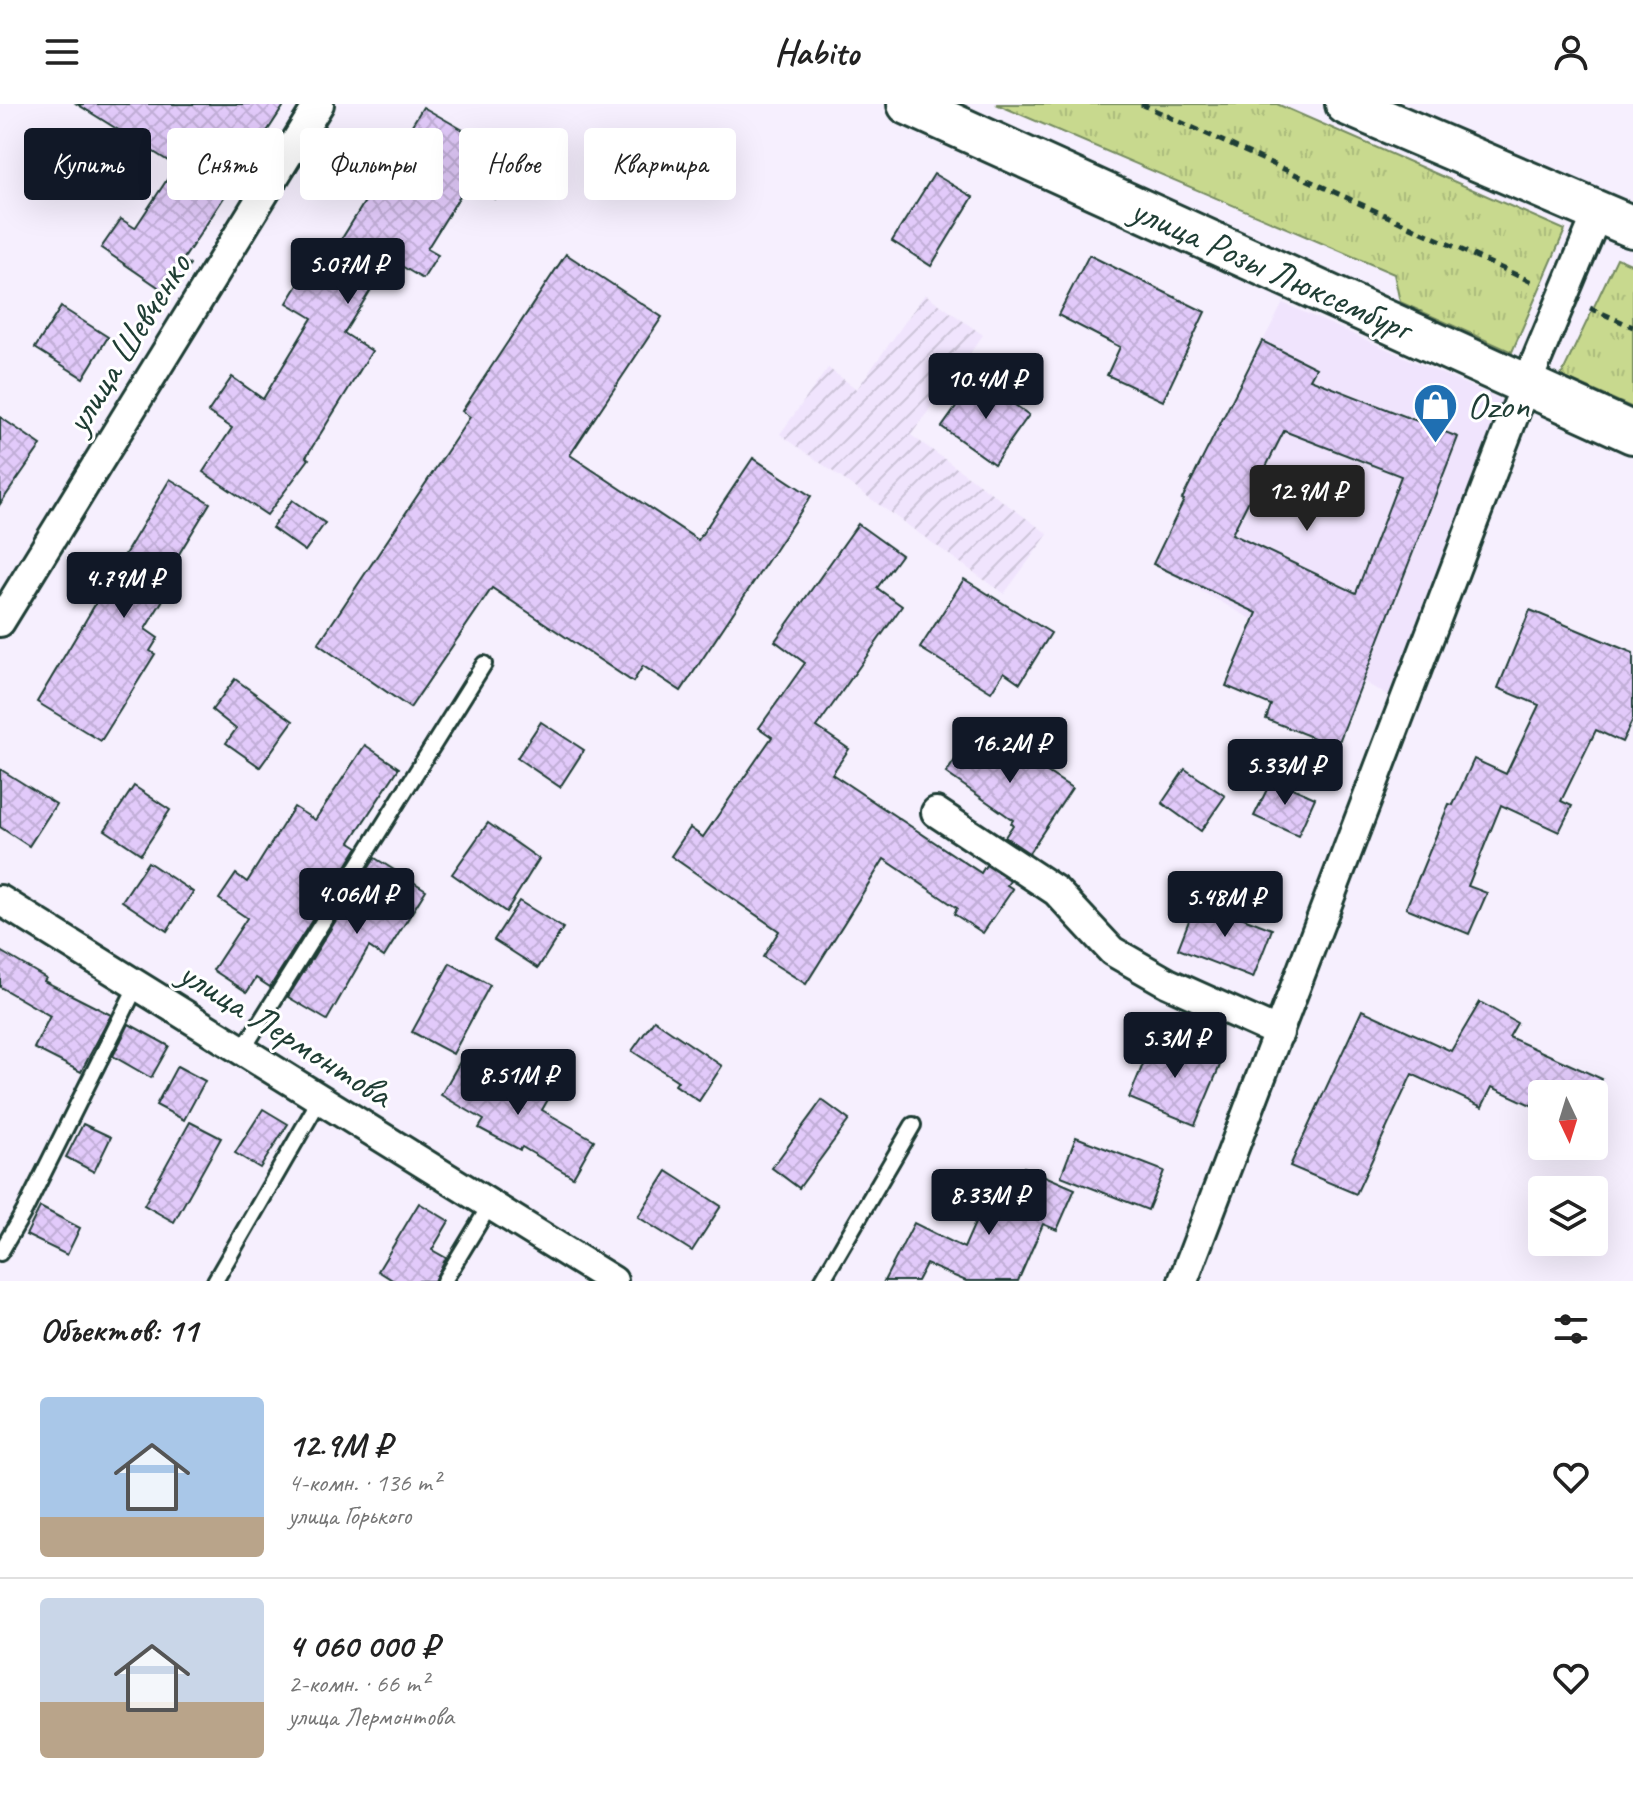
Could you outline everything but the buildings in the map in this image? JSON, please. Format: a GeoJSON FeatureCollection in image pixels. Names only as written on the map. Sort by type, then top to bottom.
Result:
{"type":"FeatureCollection","features":[{"type":"Feature","properties":{"kind":"main road","name":"улица Розы Люксембург"},"geometry":{"type":"LineString","coordinates":[[908,104],[1633,433]]}},
{"type":"Feature","properties":{"kind":"main road"},"geometry":{"type":"LineString","coordinates":[[1346,104],[1616,220]]}},
{"type":"Feature","properties":{"kind":"street","name":"улица Шевченко"},"geometry":{"type":"LineString","coordinates":[[0,622],[319,104]]}},
{"type":"Feature","properties":{"kind":"street"},"geometry":{"type":"LineString","coordinates":[[1183,1281],[1527,383],[1563,296],[1616,220]]}},
{"type":"Feature","properties":{"kind":"street"},"geometry":{"type":"LineString","coordinates":[[936,812],[1056,891],[1112,951],[1168,983],[1279,1033]]}},
{"type":"Feature","properties":{"kind":"street","name":"улица Лермонтова"},"geometry":{"type":"LineString","coordinates":[[0,900],[613,1281]]}},
{"type":"Feature","properties":{"kind":"lane"},"geometry":{"type":"LineString","coordinates":[[242,1051],[484,664]]}},
{"type":"Feature","properties":{"kind":"lane"},"geometry":{"type":"LineString","coordinates":[[0,1253],[25,1210],[137,985]]}},
{"type":"Feature","properties":{"kind":"lane"},"geometry":{"type":"LineString","coordinates":[[215,1281],[320,1099]]}},
{"type":"Feature","properties":{"kind":"lane"},"geometry":{"type":"LineString","coordinates":[[822,1281],[913,1125]]}},
{"type":"Feature","properties":{"kind":"lane"},"geometry":{"type":"LineString","coordinates":[[444,1281],[490,1205]]}},
{"type":"Feature","properties":{"kind":"path"},"geometry":{"type":"LineString","coordinates":[[1141,104],[1633,327]]}},
{"type":"Feature","properties":{"kind":"shaded area"},"geometry":{"type":"Polygon","coordinates":[[[925,294],[983,335],[911,435],[1048,534],[1004,594],[780,434],[828,368],[857,389],[925,294]]]}},
{"type":"Feature","properties":{"kind":"shaded area"},"geometry":{"type":"Polygon","coordinates":[[[1283,303],[1517,407],[1405,705],[1153,564],[1226,411],[1283,303]]]}},
{"type":"Feature","properties":{"kind":"green space"},"geometry":{"type":"Polygon","coordinates":[[[996,104],[1277,104],[1565,230],[1512,352],[1400,302],[1394,274],[996,104]]]}},
{"type":"Feature","properties":{"kind":"green space"},"geometry":{"type":"Polygon","coordinates":[[[1617,258],[1633,265],[1633,408],[1561,376],[1617,258]]]}},
{"type":"Feature","properties":{"kind":"place","name":"Ozon"},"geometry":{"type":"Point","coordinates":[1436,444]}}]}
